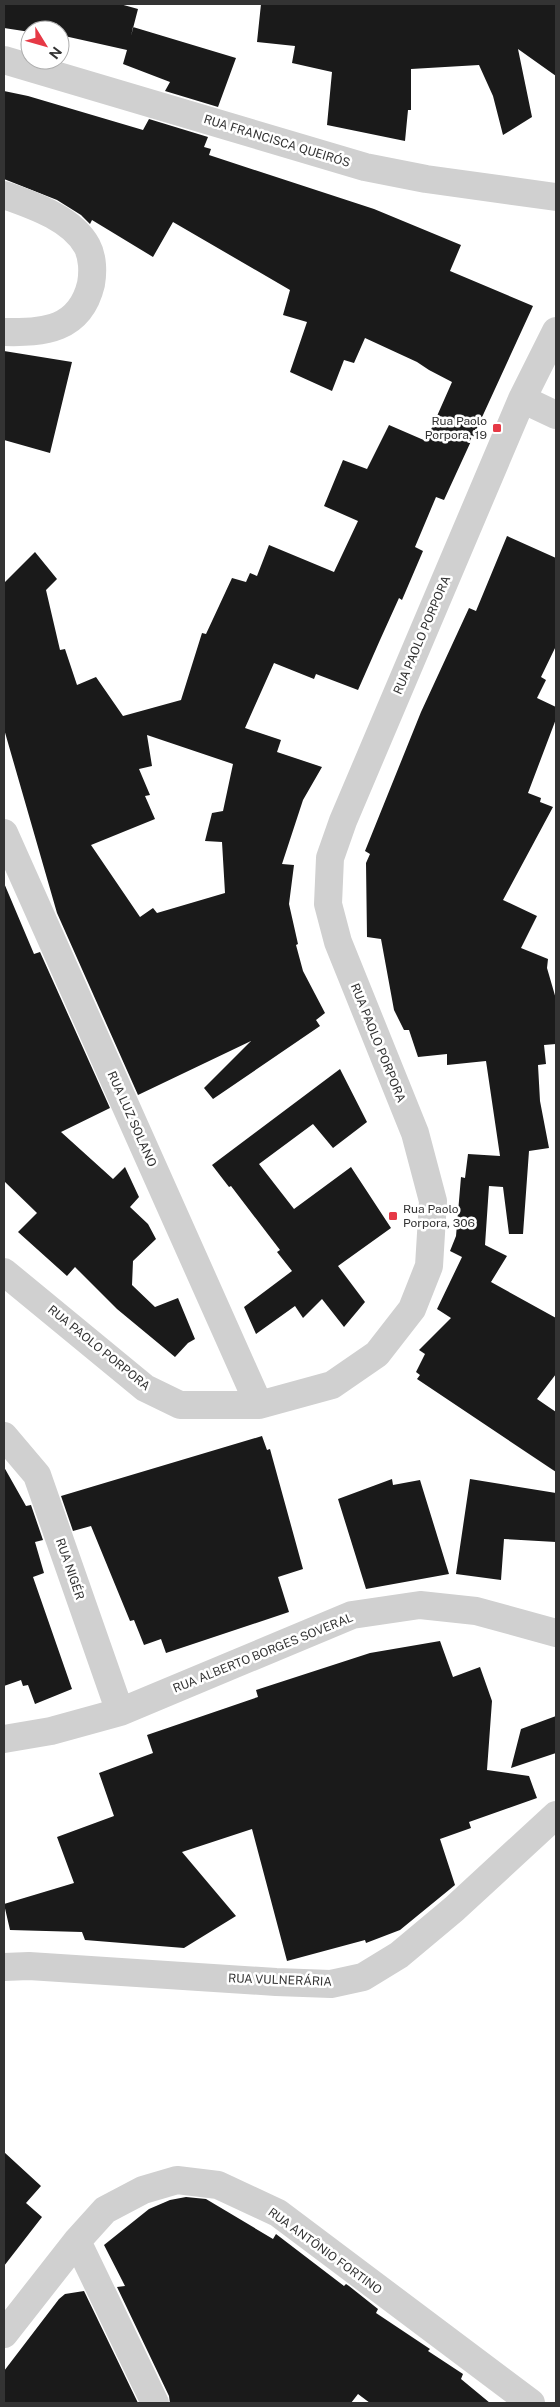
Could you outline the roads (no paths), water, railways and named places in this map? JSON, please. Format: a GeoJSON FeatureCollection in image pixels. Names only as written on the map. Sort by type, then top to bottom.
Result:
{"type":"FeatureCollection","features":[{"type":"Feature","properties":{"kind":"street","name":"RUA FRANCISCA QUEIRÓS"},"geometry":{"type":"LineString","coordinates":[[4,60],[365,167],[426,180],[556,197]]}},
{"type":"Feature","properties":{"kind":"street"},"geometry":{"type":"LineString","coordinates":[[4,195],[47,213],[74,231],[87,247],[93,276],[88,296],[77,314],[63,325],[34,333],[4,332]]}},
{"type":"Feature","properties":{"kind":"street","name":"RUA PAOLO PORPORA"},"geometry":{"type":"LineString","coordinates":[[4,1272],[145,1388],[180,1405],[259,1405],[332,1385],[377,1354],[412,1309],[429,1266],[433,1200],[415,1133],[338,942],[328,904],[330,858],[343,821],[522,399],[556,331]]}},
{"type":"Feature","properties":{"kind":"street"},"geometry":{"type":"LineString","coordinates":[[522,399],[556,415]]}},
{"type":"Feature","properties":{"kind":"street","name":"RUA LUZ SOLANO"},"geometry":{"type":"LineString","coordinates":[[4,833],[259,1405]]}},
{"type":"Feature","properties":{"kind":"street","name":"RUA NIGÉR"},"geometry":{"type":"LineString","coordinates":[[4,1436],[37,1476],[120,1712]]}},
{"type":"Feature","properties":{"kind":"street","name":"RUA ALBERTO BORGES SOVERAL"},"geometry":{"type":"LineString","coordinates":[[4,1739],[51,1731],[120,1712],[352,1616],[420,1605],[476,1611],[556,1633]]}},
{"type":"Feature","properties":{"kind":"street","name":"RUA VULNERÁRIA"},"geometry":{"type":"LineString","coordinates":[[4,1967],[28,1966],[331,1984],[362,1977],[399,1955],[454,1909],[556,1815]]}},
{"type":"Feature","properties":{"kind":"street","name":"RUA ANTÔNIO FORTINO"},"geometry":{"type":"LineString","coordinates":[[4,2334],[77,2241],[105,2210],[143,2190],[177,2180],[218,2185],[278,2213],[531,2403]]}},
{"type":"Feature","properties":{"kind":"street"},"geometry":{"type":"LineString","coordinates":[[77,2241],[154,2403]]}},
{"type":"Feature","properties":{"kind":"place","name":"Rua Paolo Porpora, 19"},"geometry":{"type":"Point","coordinates":[497,428]}},
{"type":"Feature","properties":{"kind":"place","name":"Rua Paolo Porpora, 306"},"geometry":{"type":"Point","coordinates":[393,1216]}}]}
